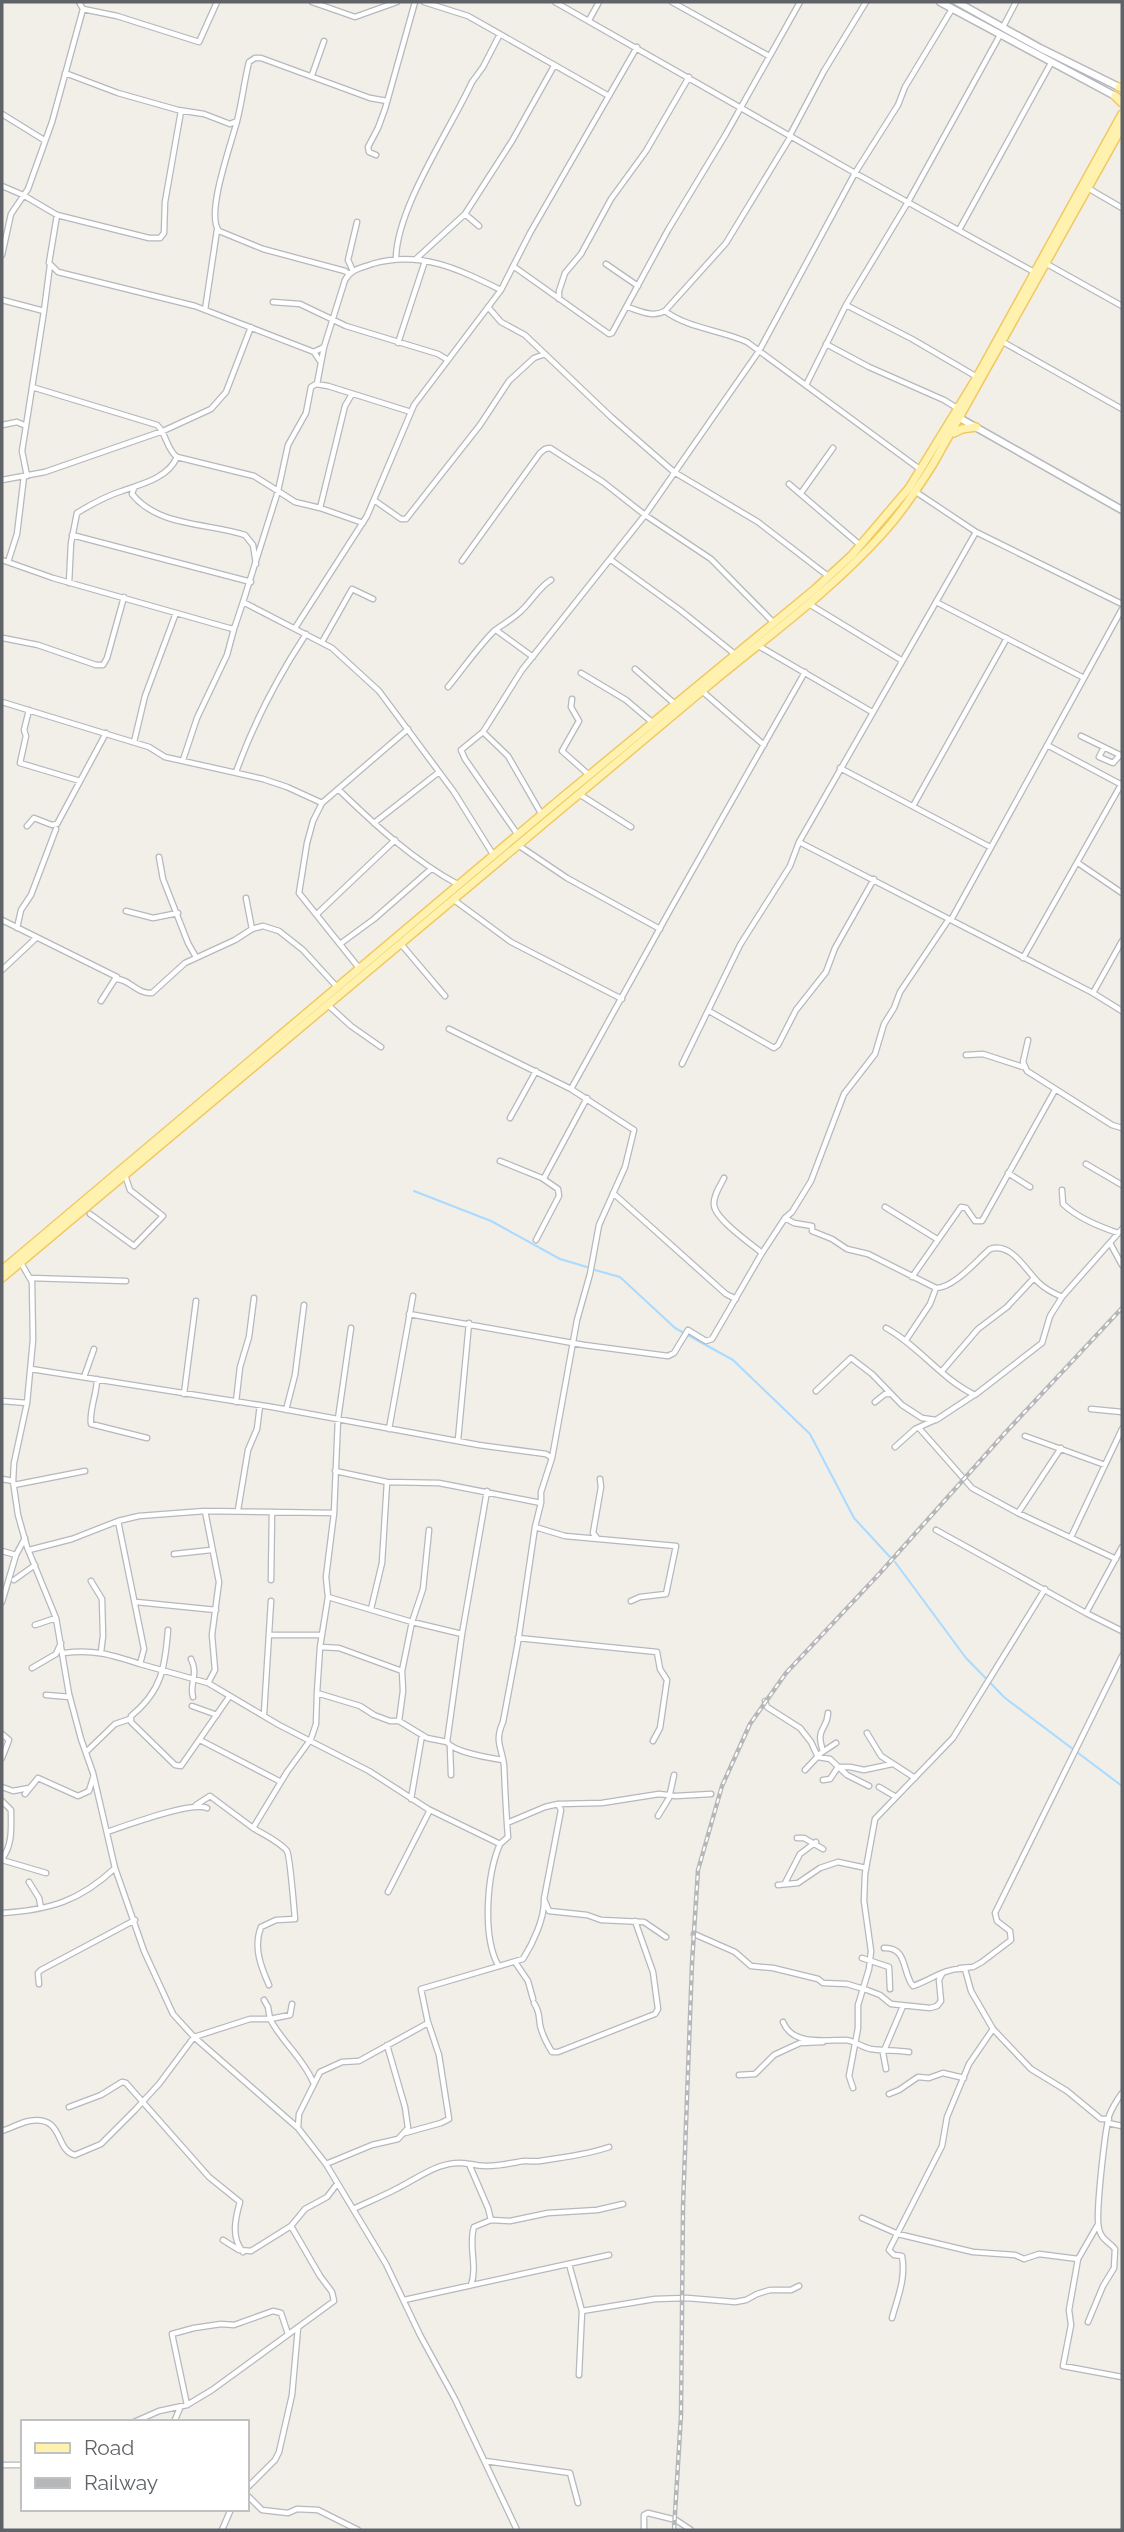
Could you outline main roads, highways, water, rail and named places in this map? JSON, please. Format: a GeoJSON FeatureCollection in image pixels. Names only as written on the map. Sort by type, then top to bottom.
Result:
{"type":"FeatureCollection","features":[{"type":"Feature","properties":{"kind":"main road"},"geometry":{"type":"LineString","coordinates":[[2,1278],[453,899],[518,835],[736,655],[860,545],[894,508],[921,470],[1003,342],[1047,264],[1122,114]]}},
{"type":"Feature","properties":{"kind":"main road"},"geometry":{"type":"LineString","coordinates":[[2,1270],[459,886],[518,845],[839,578],[883,533],[915,492],[950,435],[977,377],[1034,272],[1122,127]]}},
{"type":"Feature","properties":{"kind":"main road"},"geometry":{"type":"LineString","coordinates":[[950,435],[962,429],[976,427]]}},
{"type":"Feature","properties":{"kind":"waterway"},"geometry":{"type":"LineString","coordinates":[[414,1191],[491,1221],[560,1259],[587,1267]]}},
{"type":"Feature","properties":{"kind":"waterway"},"geometry":{"type":"LineString","coordinates":[[595,1270],[620,1277],[675,1328],[733,1360],[810,1434],[854,1518],[890,1557]]}},
{"type":"Feature","properties":{"kind":"waterway"},"geometry":{"type":"LineString","coordinates":[[895,1562],[966,1658],[1005,1698],[1122,1786]]}},
{"type":"Feature","properties":{"kind":"railway"},"geometry":{"type":"LineString","coordinates":[[674,2530],[681,2415],[683,2206],[692,1963],[698,1870],[722,1786],[750,1724],[786,1673],[1122,1308]]}}]}
